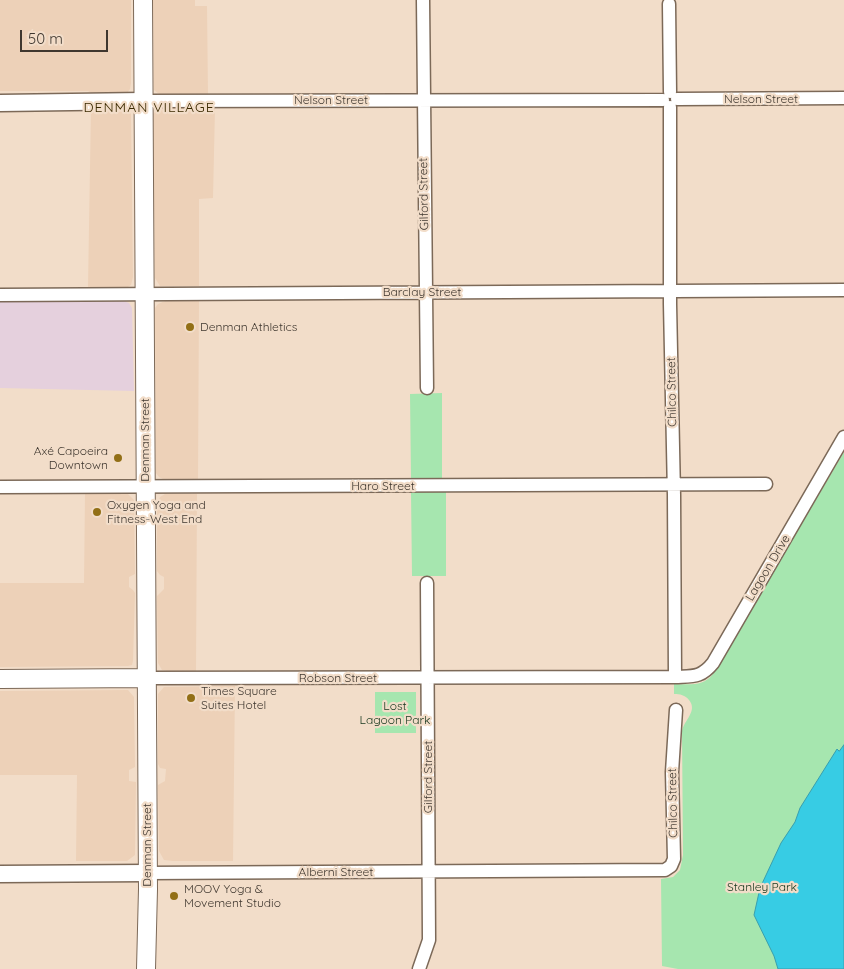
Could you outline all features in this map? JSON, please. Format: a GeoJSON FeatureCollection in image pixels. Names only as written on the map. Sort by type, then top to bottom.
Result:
{"type":"FeatureCollection","features":[{"type":"Feature","properties":{"kind":"main road","name":"Denman Street"},"geometry":{"type":"LineString","coordinates":[[143,0],[146,969]]}},
{"type":"Feature","properties":{"kind":"main road","name":"Robson Street"},"geometry":{"type":"LineString","coordinates":[[0,679],[146,678]]}},
{"type":"Feature","properties":{"kind":"street","name":"Gilford Street"},"geometry":{"type":"LineString","coordinates":[[423,0],[427,388]]}},
{"type":"Feature","properties":{"kind":"street","name":"Chilco Street"},"geometry":{"type":"LineString","coordinates":[[669,4],[670,291],[676,677]]}},
{"type":"Feature","properties":{"kind":"street","name":"Nelson Street"},"geometry":{"type":"LineString","coordinates":[[0,102],[844,98]]}},
{"type":"Feature","properties":{"kind":"street","name":"Barclay Street"},"geometry":{"type":"LineString","coordinates":[[0,295],[844,290]]}},
{"type":"Feature","properties":{"kind":"street","name":"Lagoon Drive"},"geometry":{"type":"LineString","coordinates":[[676,677],[699,675],[708,670],[713,663],[844,437]]}},
{"type":"Feature","properties":{"kind":"street","name":"Haro Street"},"geometry":{"type":"LineString","coordinates":[[0,488],[766,484]]}},
{"type":"Feature","properties":{"kind":"street","name":"Gilford Street"},"geometry":{"type":"LineString","coordinates":[[419,969],[429,940],[427,582]]}},
{"type":"Feature","properties":{"kind":"street","name":"Robson Street"},"geometry":{"type":"LineString","coordinates":[[146,678],[676,677]]}},
{"type":"Feature","properties":{"kind":"street","name":"Chilco Street"},"geometry":{"type":"LineString","coordinates":[[671,866],[674,859],[672,772],[676,710]]}},
{"type":"Feature","properties":{"kind":"street","name":"Alberni Street"},"geometry":{"type":"LineString","coordinates":[[0,874],[662,871],[671,866]]}},
{"type":"Feature","properties":{"kind":"shaded area"},"geometry":{"type":"Polygon","coordinates":[[[0,0],[131,0],[130,89],[127,93],[93,94],[88,91],[0,91],[0,0]]]}},
{"type":"Feature","properties":{"kind":"shaded area"},"geometry":{"type":"Polygon","coordinates":[[[153,0],[195,0],[195,6],[207,6],[208,95],[164,95],[154,90],[153,0]]]}},
{"type":"Feature","properties":{"kind":"shaded area"},"geometry":{"type":"Polygon","coordinates":[[[91,108],[127,109],[131,114],[133,277],[131,285],[126,288],[88,287],[91,108]]]}},
{"type":"Feature","properties":{"kind":"shaded area"},"geometry":{"type":"Polygon","coordinates":[[[159,108],[215,108],[213,198],[199,199],[199,286],[160,286],[155,278],[153,114],[159,108]]]}},
{"type":"Feature","properties":{"kind":"shaded area"},"geometry":{"type":"Polygon","coordinates":[[[124,301],[129,303],[132,308],[134,391],[0,388],[0,302],[124,301]]]}},
{"type":"Feature","properties":{"kind":"shaded area"},"geometry":{"type":"Polygon","coordinates":[[[165,301],[199,301],[198,480],[165,480],[156,473],[155,308],[158,304],[165,301]]]}},
{"type":"Feature","properties":{"kind":"shaded area"},"geometry":{"type":"Polygon","coordinates":[[[124,493],[134,500],[135,574],[129,577],[129,587],[135,593],[132,665],[0,667],[0,583],[84,583],[85,494],[124,493]]]}},
{"type":"Feature","properties":{"kind":"shaded area"},"geometry":{"type":"Polygon","coordinates":[[[165,494],[197,494],[196,671],[162,670],[158,663],[157,596],[164,589],[164,577],[157,571],[157,503],[160,497],[165,494]]]}},
{"type":"Feature","properties":{"kind":"shaded area"},"geometry":{"type":"Polygon","coordinates":[[[235,686],[233,861],[164,860],[159,851],[158,785],[165,781],[166,769],[160,768],[158,764],[158,694],[164,687],[235,686]]]}},
{"type":"Feature","properties":{"kind":"shaded area"},"geometry":{"type":"Polygon","coordinates":[[[128,690],[134,697],[135,767],[129,770],[129,781],[136,782],[135,855],[127,861],[76,861],[77,775],[0,775],[0,691],[128,690]]]}},
{"type":"Feature","properties":{"kind":"green space"},"geometry":{"type":"Polygon","coordinates":[[[442,393],[442,478],[411,478],[410,394],[442,393]]]}},
{"type":"Feature","properties":{"kind":"green space","name":"Stanley Park"},"geometry":{"type":"Polygon","coordinates":[[[844,452],[844,969],[678,969],[662,966],[661,879],[673,877],[680,870],[683,855],[682,731],[692,708],[686,697],[674,694],[674,684],[700,683],[713,674],[844,452]]]}},
{"type":"Feature","properties":{"kind":"green space"},"geometry":{"type":"Polygon","coordinates":[[[411,492],[446,492],[446,576],[412,576],[411,492]]]}},
{"type":"Feature","properties":{"kind":"green space","name":"Lost Lagoon Park"},"geometry":{"type":"Polygon","coordinates":[[[375,692],[416,692],[416,733],[375,733],[375,692]]]}},
{"type":"Feature","properties":{"kind":"water"},"geometry":{"type":"Polygon","coordinates":[[[844,745],[844,969],[778,969],[774,956],[754,915],[760,888],[781,843],[795,822],[800,808],[837,749],[839,751],[844,745]]]}},
{"type":"Feature","properties":{"kind":"place","name":"Denman Athletics"},"geometry":{"type":"Point","coordinates":[190,327]}},
{"type":"Feature","properties":{"kind":"place","name":"Axé Capoeira Downtown"},"geometry":{"type":"Point","coordinates":[118,458]}},
{"type":"Feature","properties":{"kind":"place","name":"Oxygen Yoga and Fitness-West End"},"geometry":{"type":"Point","coordinates":[97,512]}},
{"type":"Feature","properties":{"kind":"place","name":"Times Square Suites Hotel"},"geometry":{"type":"Point","coordinates":[191,698]}},
{"type":"Feature","properties":{"kind":"place","name":"MOOV Yoga & Movement Studio"},"geometry":{"type":"Point","coordinates":[174,896]}},
{"type":"Feature","properties":{"kind":"district","name":"DENMAN VILLAGE"},"geometry":{"type":"Point","coordinates":[149,108]}}]}
